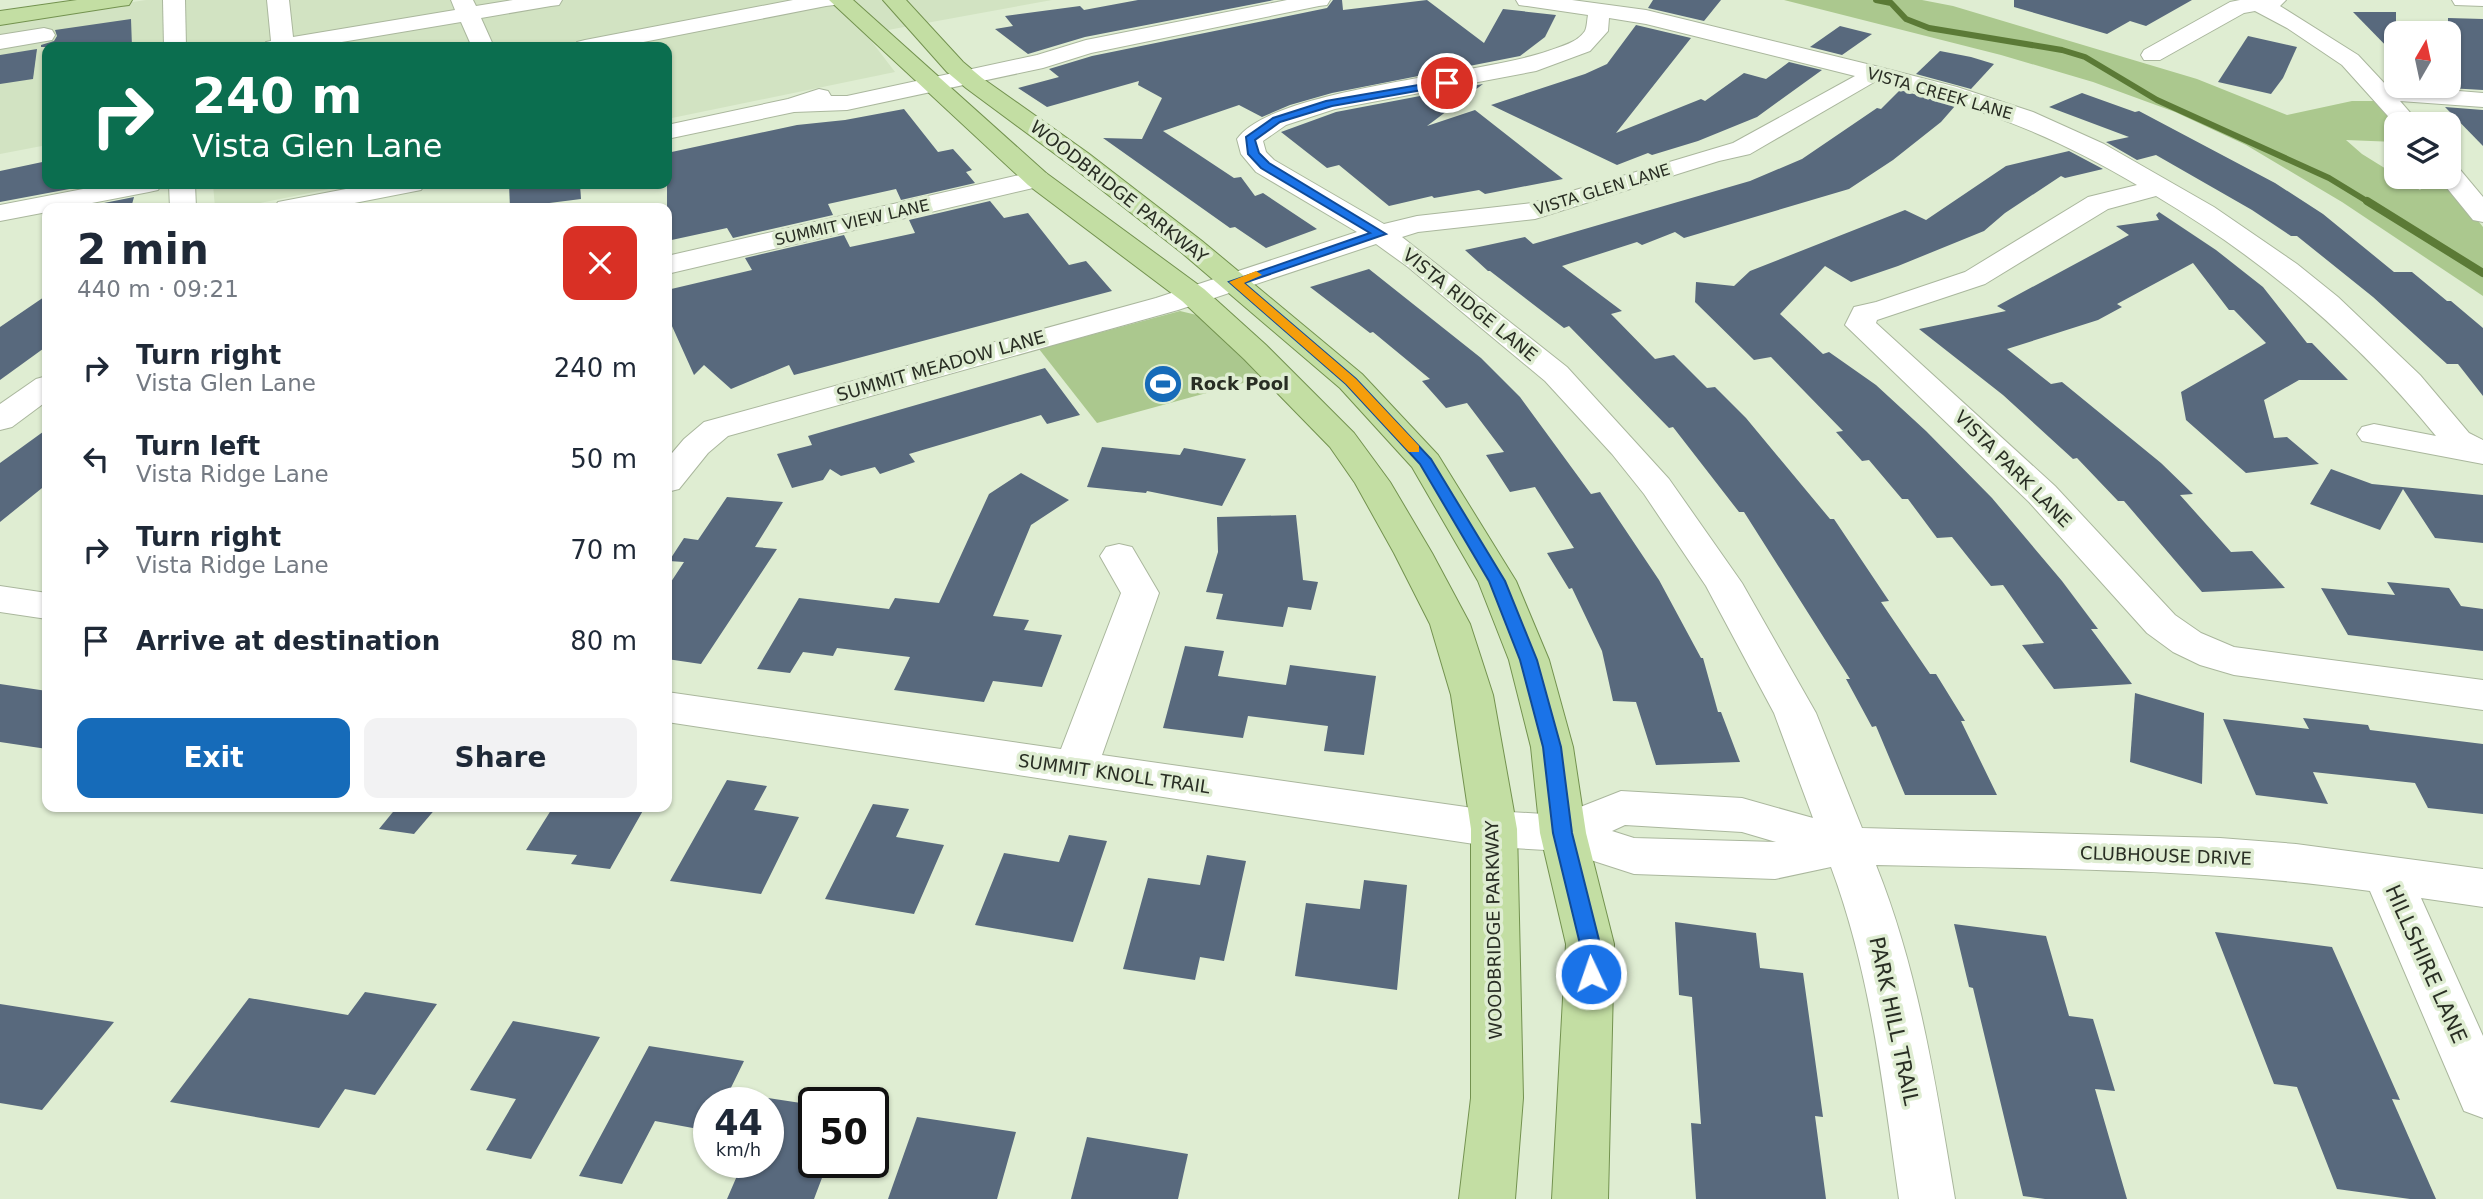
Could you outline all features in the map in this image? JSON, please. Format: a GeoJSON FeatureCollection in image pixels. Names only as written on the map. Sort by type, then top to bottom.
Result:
{"type":"FeatureCollection","features":[{"type":"Feature","properties":{"kind":"main road"},"geometry":{"type":"LineString","coordinates":[[0,3],[21,0]]}},
{"type":"Feature","properties":{"kind":"main road"},"geometry":{"type":"LineString","coordinates":[[0,18],[121,0]]}},
{"type":"Feature","properties":{"kind":"main road","name":"WOODBRIDGE PARKWAY"},"geometry":{"type":"LineString","coordinates":[[841,0],[945,76],[1080,159],[1235,282],[1373,403],[1426,462],[1497,581],[1529,660],[1552,747],[1563,833],[1590,944],[1580,1199]]}},
{"type":"Feature","properties":{"kind":"main road","name":"WOODBRIDGE PARKWAY"},"geometry":{"type":"LineString","coordinates":[[894,0],[945,76],[1037,179],[1193,295],[1255,352],[1342,440],[1372,482],[1450,624],[1472,695],[1494,829],[1497,1098],[1487,1199]]}},
{"type":"Feature","properties":{"kind":"street"},"geometry":{"type":"LineString","coordinates":[[174,0],[175,42]]}},
{"type":"Feature","properties":{"kind":"street"},"geometry":{"type":"LineString","coordinates":[[278,0],[279,42]]}},
{"type":"Feature","properties":{"kind":"street"},"geometry":{"type":"LineString","coordinates":[[298,42],[466,7],[551,0]]}},
{"type":"Feature","properties":{"kind":"street"},"geometry":{"type":"LineString","coordinates":[[611,42],[826,0]]}},
{"type":"Feature","properties":{"kind":"street"},"geometry":{"type":"LineString","coordinates":[[672,131],[794,105],[847,103],[945,76],[1043,61],[1086,47],[1320,0]]}},
{"type":"Feature","properties":{"kind":"street","name":"VISTA CREEK LANE"},"geometry":{"type":"LineString","coordinates":[[1527,0],[1646,17],[1949,92],[2024,117],[2095,149],[2248,241],[2327,303],[2474,449]]}},
{"type":"Feature","properties":{"kind":"street"},"geometry":{"type":"LineString","coordinates":[[2152,55],[2238,7],[2254,1],[2288,0]]}},
{"type":"Feature","properties":{"kind":"street"},"geometry":{"type":"LineString","coordinates":[[2463,0],[2483,0]]}},
{"type":"Feature","properties":{"kind":"street"},"geometry":{"type":"LineString","coordinates":[[2254,1],[2306,29],[2339,52],[2363,72],[2398,112]]}},
{"type":"Feature","properties":{"kind":"street"},"geometry":{"type":"LineString","coordinates":[[466,7],[481,42]]}},
{"type":"Feature","properties":{"kind":"street","name":"VISTA RIDGE LANE"},"geometry":{"type":"LineString","coordinates":[[1599,10],[1597,31],[1582,46],[1528,66],[1330,103],[1277,120],[1250,139],[1254,154],[1265,166],[1380,234],[1418,261],[1556,374],[1624,447],[1657,487],[1723,583],[1795,713],[1847,846]]}},
{"type":"Feature","properties":{"kind":"street"},"geometry":{"type":"LineString","coordinates":[[0,42],[44,35]]}},
{"type":"Feature","properties":{"kind":"street","name":"VISTA GLEN LANE"},"geometry":{"type":"LineString","coordinates":[[1235,282],[1380,234],[1417,225],[1535,211],[1713,155],[1741,149],[1865,80],[1871,72]]}},
{"type":"Feature","properties":{"kind":"street"},"geometry":{"type":"LineString","coordinates":[[2381,92],[2483,100]]}},
{"type":"Feature","properties":{"kind":"street","name":"SUMMIT VIEW LANE"},"geometry":{"type":"LineString","coordinates":[[672,264],[1037,179]]}},
{"type":"Feature","properties":{"kind":"street","name":"VISTA PARK LANE"},"geometry":{"type":"LineString","coordinates":[[2161,187],[2116,196],[2098,203],[1975,278],[1882,310],[1865,313],[1860,325],[2042,494],[2161,624],[2181,641],[2210,655],[2234,661],[2483,695]]}},
{"type":"Feature","properties":{"kind":"street"},"geometry":{"type":"LineString","coordinates":[[2461,188],[2483,214]]}},
{"type":"Feature","properties":{"kind":"street"},"geometry":{"type":"LineString","coordinates":[[51,203],[123,189]]}},
{"type":"Feature","properties":{"kind":"street"},"geometry":{"type":"LineString","coordinates":[[314,203],[386,189]]}},
{"type":"Feature","properties":{"kind":"street"},"geometry":{"type":"LineString","coordinates":[[0,213],[42,205]]}},
{"type":"Feature","properties":{"kind":"street","name":"SUMMIT MEADOW LANE"},"geometry":{"type":"LineString","coordinates":[[672,475],[696,446],[716,429],[1235,282]]}},
{"type":"Feature","properties":{"kind":"street"},"geometry":{"type":"LineString","coordinates":[[0,420],[42,390]]}},
{"type":"Feature","properties":{"kind":"street"},"geometry":{"type":"LineString","coordinates":[[2375,434],[2474,449]]}},
{"type":"Feature","properties":{"kind":"street"},"geometry":{"type":"LineString","coordinates":[[1075,769],[1140,593],[1119,556]]}},
{"type":"Feature","properties":{"kind":"street"},"geometry":{"type":"LineString","coordinates":[[0,599],[42,605]]}},
{"type":"Feature","properties":{"kind":"street","name":"SUMMIT KNOLL TRAIL"},"geometry":{"type":"LineString","coordinates":[[672,708],[1494,829],[1563,833]]}},
{"type":"Feature","properties":{"kind":"street","name":"CLUBHOUSE DRIVE"},"geometry":{"type":"LineString","coordinates":[[1563,833],[1634,856],[1775,861],[1847,846],[2220,856],[2386,873],[2483,888]]}},
{"type":"Feature","properties":{"kind":"street","name":"PARK HILL TRAIL"},"geometry":{"type":"LineString","coordinates":[[1847,846],[1866,898],[1887,973],[1904,1051],[1927,1199]]}},
{"type":"Feature","properties":{"kind":"street","name":"HILLSHIRE LANE"},"geometry":{"type":"LineString","coordinates":[[2386,873],[2483,1094]]}},
{"type":"Feature","properties":{"kind":"shaded area"},"geometry":{"type":"Polygon","coordinates":[[[146,0],[1052,0],[866,34],[895,72],[672,118],[672,42],[42,42],[42,146],[0,154],[0,22],[146,0]]]}},
{"type":"Feature","properties":{"kind":"shaded area"},"geometry":{"type":"Polygon","coordinates":[[[213,189],[329,189],[261,203],[215,203],[213,189]]]}},
{"type":"Feature","properties":{"kind":"green space"},"geometry":{"type":"Polygon","coordinates":[[[1784,0],[1922,0],[1953,6],[2197,79],[2287,115],[2352,101],[2388,101],[2392,112],[2384,112],[2384,142],[2346,140],[2384,168],[2384,189],[2447,189],[2479,222],[2483,227],[2483,296],[2342,202],[2246,145],[2175,112],[2093,82],[2001,55],[1784,0]]]}},
{"type":"Feature","properties":{"kind":"green space"},"geometry":{"type":"Polygon","coordinates":[[[1180,311],[1201,316],[1265,377],[1097,423],[1039,349],[1180,311]]]}},
{"type":"Feature","properties":{"kind":"building"},"geometry":{"type":"Polygon","coordinates":[[[1138,0],[1274,0],[1085,37],[1028,54],[995,29],[1013,26],[1005,16],[1080,6],[1084,10],[1138,0]]]}},
{"type":"Feature","properties":{"kind":"building"},"geometry":{"type":"Polygon","coordinates":[[[1333,0],[1342,0],[1343,10],[1427,0],[1484,43],[1503,9],[1556,15],[1545,37],[1520,56],[1332,93],[1290,105],[1262,117],[1239,105],[1163,131],[1234,178],[1241,177],[1255,196],[1263,193],[1317,229],[1266,248],[1235,227],[1230,228],[1103,138],[1142,139],[1162,98],[1138,85],[1139,81],[1047,107],[1018,88],[1059,77],[1049,69],[1092,56],[1327,8],[1333,0]]]}},
{"type":"Feature","properties":{"kind":"building"},"geometry":{"type":"Polygon","coordinates":[[[1653,0],[1721,0],[1704,21],[1648,8],[1653,0]]]}},
{"type":"Feature","properties":{"kind":"building"},"geometry":{"type":"Polygon","coordinates":[[[2014,0],[2192,0],[2146,26],[2130,21],[2107,34],[2014,7],[2014,0]]]}},
{"type":"Feature","properties":{"kind":"building"},"geometry":{"type":"Polygon","coordinates":[[[2353,12],[2396,12],[2396,21],[2384,21],[2384,44],[2353,12]]]}},
{"type":"Feature","properties":{"kind":"building"},"geometry":{"type":"Polygon","coordinates":[[[2448,18],[2483,19],[2483,90],[2461,89],[2461,21],[2448,21],[2448,18]]]}},
{"type":"Feature","properties":{"kind":"building"},"geometry":{"type":"Polygon","coordinates":[[[131,19],[132,42],[51,42],[57,36],[55,30],[131,19]]]}},
{"type":"Feature","properties":{"kind":"building"},"geometry":{"type":"Polygon","coordinates":[[[1636,25],[1691,38],[1616,133],[1701,99],[1705,101],[1744,73],[1766,79],[1789,62],[1822,70],[1757,117],[1698,141],[1652,155],[1648,153],[1617,165],[1491,105],[1607,64],[1636,25]]]}},
{"type":"Feature","properties":{"kind":"building"},"geometry":{"type":"Polygon","coordinates":[[[1840,26],[1872,34],[1842,55],[1810,47],[1840,26]]]}},
{"type":"Feature","properties":{"kind":"building"},"geometry":{"type":"Polygon","coordinates":[[[2248,36],[2297,47],[2283,78],[2271,94],[2218,82],[2248,36]]]}},
{"type":"Feature","properties":{"kind":"building"},"geometry":{"type":"Polygon","coordinates":[[[37,49],[33,79],[0,84],[0,55],[37,49]]]}},
{"type":"Feature","properties":{"kind":"building"},"geometry":{"type":"Polygon","coordinates":[[[1940,51],[1994,64],[1971,89],[1916,74],[1940,51]]]}},
{"type":"Feature","properties":{"kind":"building"},"geometry":{"type":"Polygon","coordinates":[[[1483,84],[1427,126],[1475,110],[1563,179],[1485,194],[1479,190],[1434,198],[1432,196],[1389,206],[1339,165],[1327,168],[1281,132],[1336,112],[1483,84]]]}},
{"type":"Feature","properties":{"kind":"building"},"geometry":{"type":"Polygon","coordinates":[[[1900,90],[1955,106],[1941,122],[1893,160],[1849,189],[1684,238],[1675,232],[1642,245],[1637,242],[1562,266],[1622,311],[1611,314],[1655,359],[1674,355],[1707,388],[1715,387],[1746,418],[1830,519],[1834,519],[1889,601],[1881,602],[1930,674],[1936,674],[1965,721],[1961,721],[1997,795],[1905,795],[1876,726],[1872,727],[1846,679],[1850,679],[1744,512],[1739,512],[1673,427],[1669,428],[1569,326],[1564,328],[1488,271],[1465,250],[1525,237],[1533,244],[1750,181],[1802,159],[1877,108],[1881,109],[1900,90]]]}},
{"type":"Feature","properties":{"kind":"building"},"geometry":{"type":"Polygon","coordinates":[[[2082,93],[2135,112],[2139,111],[2275,183],[2323,214],[2394,272],[2412,272],[2447,301],[2451,301],[2483,328],[2483,396],[2458,364],[2447,364],[2373,297],[2297,236],[2291,236],[2252,210],[2156,155],[2137,160],[2106,142],[2129,137],[2049,107],[2082,93]]]}},
{"type":"Feature","properties":{"kind":"building"},"geometry":{"type":"Polygon","coordinates":[[[2445,107],[2483,110],[2483,146],[2461,123],[2461,112],[2450,112],[2445,107]]]}},
{"type":"Feature","properties":{"kind":"building"},"geometry":{"type":"Polygon","coordinates":[[[904,109],[938,152],[953,149],[972,170],[966,172],[975,183],[901,200],[896,189],[828,204],[833,215],[733,238],[727,228],[672,240],[672,203],[667,203],[667,189],[672,189],[672,152],[797,125],[845,120],[904,109]]]}},
{"type":"Feature","properties":{"kind":"building"},"geometry":{"type":"Polygon","coordinates":[[[2069,151],[2103,169],[2065,178],[2061,176],[2005,213],[1984,231],[1898,266],[1851,282],[1825,266],[1780,314],[1823,354],[1829,352],[1876,385],[1992,498],[2062,581],[2098,629],[2091,629],[2132,684],[2054,689],[2022,645],[2044,643],[2003,585],[1991,586],[1952,537],[1937,538],[1908,499],[1902,499],[1869,460],[1862,461],[1836,432],[1843,431],[1771,357],[1754,360],[1695,302],[1696,282],[1734,286],[1750,271],[1905,210],[1926,220],[2006,166],[2069,151]]]}},
{"type":"Feature","properties":{"kind":"building"},"geometry":{"type":"Polygon","coordinates":[[[42,162],[42,189],[69,189],[0,202],[0,171],[42,162]]]}},
{"type":"Feature","properties":{"kind":"building"},"geometry":{"type":"Polygon","coordinates":[[[509,189],[580,189],[581,199],[549,203],[510,203],[509,189]]]}},
{"type":"Feature","properties":{"kind":"building"},"geometry":{"type":"Polygon","coordinates":[[[134,197],[132,203],[104,203],[134,197]]]}},
{"type":"Feature","properties":{"kind":"building"},"geometry":{"type":"Polygon","coordinates":[[[990,201],[1004,218],[1028,213],[1069,265],[1086,261],[1112,291],[794,375],[789,365],[731,389],[704,365],[694,375],[672,326],[672,289],[752,270],[745,258],[844,235],[850,247],[915,233],[909,220],[990,201]]]}},
{"type":"Feature","properties":{"kind":"building"},"geometry":{"type":"Polygon","coordinates":[[[2159,212],[2216,250],[2263,287],[2307,343],[2312,343],[2348,380],[2299,380],[2264,400],[2274,438],[2287,437],[2319,464],[2246,473],[2186,420],[2181,392],[2266,343],[2234,310],[2229,310],[2193,263],[2117,304],[2122,307],[2098,320],[2007,349],[2051,384],[2062,382],[2161,463],[2193,494],[2180,495],[2231,552],[2252,551],[2285,588],[2202,592],[2124,501],[2118,501],[2077,458],[2073,459],[2003,395],[1919,329],[2006,311],[1997,306],[2129,235],[2116,226],[2159,220],[2156,215],[2159,212]]]}},
{"type":"Feature","properties":{"kind":"building"},"geometry":{"type":"Polygon","coordinates":[[[1369,269],[1481,358],[1520,397],[1591,494],[1600,492],[1659,580],[1703,658],[1718,712],[1721,712],[1740,762],[1656,765],[1636,702],[1613,701],[1602,651],[1572,588],[1569,589],[1547,553],[1574,548],[1535,487],[1510,492],[1486,455],[1504,452],[1467,403],[1446,408],[1422,381],[1430,379],[1373,332],[1370,333],[1310,287],[1369,269]]]}},
{"type":"Feature","properties":{"kind":"building"},"geometry":{"type":"Polygon","coordinates":[[[42,298],[42,350],[0,380],[0,327],[42,298]]]}},
{"type":"Feature","properties":{"kind":"building"},"geometry":{"type":"Polygon","coordinates":[[[1045,368],[1080,415],[1047,424],[1041,415],[909,454],[915,462],[880,474],[875,467],[841,476],[830,469],[823,480],[792,488],[777,454],[812,445],[808,436],[1045,368]]]}},
{"type":"Feature","properties":{"kind":"building"},"geometry":{"type":"Polygon","coordinates":[[[42,433],[42,488],[0,522],[0,463],[42,433]]]}},
{"type":"Feature","properties":{"kind":"building"},"geometry":{"type":"Polygon","coordinates":[[[1102,447],[1180,455],[1184,448],[1246,459],[1222,506],[1147,491],[1087,487],[1102,447]]]}},
{"type":"Feature","properties":{"kind":"building"},"geometry":{"type":"Polygon","coordinates":[[[2331,469],[2372,484],[2483,495],[2483,543],[2435,538],[2403,489],[2380,530],[2310,504],[2331,469]]]}},
{"type":"Feature","properties":{"kind":"building"},"geometry":{"type":"Polygon","coordinates":[[[1021,473],[1069,500],[1031,525],[993,616],[1029,620],[1024,630],[1062,635],[1042,687],[993,681],[984,702],[894,690],[910,657],[837,648],[833,656],[803,652],[790,673],[757,669],[799,598],[889,609],[895,598],[939,603],[989,494],[1021,473]]]}},
{"type":"Feature","properties":{"kind":"building"},"geometry":{"type":"Polygon","coordinates":[[[727,497],[783,502],[755,547],[777,549],[701,664],[672,660],[672,580],[684,562],[672,561],[672,556],[684,538],[698,540],[727,497]]]}},
{"type":"Feature","properties":{"kind":"building"},"geometry":{"type":"Polygon","coordinates":[[[1296,515],[1303,580],[1318,582],[1311,610],[1288,607],[1283,627],[1216,619],[1223,594],[1206,592],[1218,552],[1217,517],[1296,515]]]}},
{"type":"Feature","properties":{"kind":"building"},"geometry":{"type":"Polygon","coordinates":[[[2387,582],[2449,588],[2461,606],[2483,609],[2483,651],[2348,635],[2321,588],[2395,595],[2387,582]]]}},
{"type":"Feature","properties":{"kind":"building"},"geometry":{"type":"Polygon","coordinates":[[[1185,646],[1224,651],[1218,676],[1286,685],[1290,665],[1376,676],[1364,755],[1324,751],[1328,726],[1248,716],[1243,738],[1163,728],[1185,646]]]}},
{"type":"Feature","properties":{"kind":"building"},"geometry":{"type":"Polygon","coordinates":[[[0,684],[42,690],[42,748],[0,742],[0,684]]]}},
{"type":"Feature","properties":{"kind":"building"},"geometry":{"type":"Polygon","coordinates":[[[2135,693],[2204,713],[2202,784],[2130,762],[2135,693]]]}},
{"type":"Feature","properties":{"kind":"building"},"geometry":{"type":"Polygon","coordinates":[[[2303,718],[2368,725],[2370,730],[2483,744],[2483,814],[2428,808],[2415,783],[2313,772],[2328,804],[2256,795],[2223,719],[2309,729],[2303,718]]]}},
{"type":"Feature","properties":{"kind":"building"},"geometry":{"type":"Polygon","coordinates":[[[727,780],[767,786],[754,810],[799,817],[761,894],[670,881],[727,780]]]}},
{"type":"Feature","properties":{"kind":"building"},"geometry":{"type":"Polygon","coordinates":[[[873,804],[909,809],[896,837],[944,845],[914,914],[825,899],[873,804]]]}},
{"type":"Feature","properties":{"kind":"building"},"geometry":{"type":"Polygon","coordinates":[[[393,812],[433,812],[414,834],[379,829],[393,812]]]}},
{"type":"Feature","properties":{"kind":"building"},"geometry":{"type":"Polygon","coordinates":[[[550,812],[642,812],[610,869],[571,864],[577,855],[526,850],[550,812]]]}},
{"type":"Feature","properties":{"kind":"building"},"geometry":{"type":"Polygon","coordinates":[[[1069,835],[1107,841],[1073,942],[975,925],[1004,853],[1059,862],[1069,835]]]}},
{"type":"Feature","properties":{"kind":"building"},"geometry":{"type":"Polygon","coordinates":[[[1207,855],[1246,861],[1224,961],[1200,957],[1195,980],[1123,969],[1148,878],[1200,885],[1207,855]]]}},
{"type":"Feature","properties":{"kind":"building"},"geometry":{"type":"Polygon","coordinates":[[[1364,880],[1407,885],[1397,990],[1295,976],[1306,903],[1360,909],[1364,880]]]}},
{"type":"Feature","properties":{"kind":"building"},"geometry":{"type":"Polygon","coordinates":[[[1675,922],[1756,933],[1760,968],[1803,973],[1823,1117],[1815,1116],[1826,1199],[1696,1199],[1691,1123],[1701,1124],[1692,997],[1679,995],[1675,922]]]}},
{"type":"Feature","properties":{"kind":"building"},"geometry":{"type":"Polygon","coordinates":[[[1954,924],[2046,936],[2069,1016],[2093,1019],[2115,1091],[2095,1089],[2127,1199],[2045,1199],[2023,1196],[1973,988],[1969,987],[1954,924]]]}},
{"type":"Feature","properties":{"kind":"building"},"geometry":{"type":"Polygon","coordinates":[[[2215,932],[2332,947],[2400,1100],[2392,1099],[2436,1199],[2410,1199],[2337,1189],[2297,1087],[2274,1084],[2215,932]]]}},
{"type":"Feature","properties":{"kind":"building"},"geometry":{"type":"Polygon","coordinates":[[[365,992],[437,1004],[375,1095],[345,1089],[319,1128],[170,1102],[249,998],[348,1015],[365,992]]]}},
{"type":"Feature","properties":{"kind":"building"},"geometry":{"type":"Polygon","coordinates":[[[0,1004],[114,1022],[42,1110],[0,1103],[0,1004]]]}},
{"type":"Feature","properties":{"kind":"building"},"geometry":{"type":"Polygon","coordinates":[[[513,1021],[600,1037],[531,1159],[486,1150],[516,1099],[470,1090],[513,1021]]]}},
{"type":"Feature","properties":{"kind":"building"},"geometry":{"type":"Polygon","coordinates":[[[649,1046],[744,1061],[731,1087],[693,1087],[693,1128],[655,1121],[622,1184],[579,1176],[649,1046]]]}},
{"type":"Feature","properties":{"kind":"building"},"geometry":{"type":"Polygon","coordinates":[[[784,1100],[798,1103],[798,1178],[822,1178],[814,1199],[727,1199],[736,1178],[784,1178],[784,1100]]]}},
{"type":"Feature","properties":{"kind":"building"},"geometry":{"type":"Polygon","coordinates":[[[917,1117],[1016,1132],[997,1199],[888,1199],[917,1117]]]}},
{"type":"Feature","properties":{"kind":"building"},"geometry":{"type":"Polygon","coordinates":[[[1087,1137],[1188,1154],[1178,1199],[1071,1199],[1087,1137]]]}},
{"type":"Feature","properties":{"kind":"waterway"},"geometry":{"type":"LineString","coordinates":[[1876,0],[1891,3],[1906,19],[1929,28],[2062,50],[2085,57],[2157,100],[2329,178],[2370,203]]}},
{"type":"Feature","properties":{"kind":"waterway"},"geometry":{"type":"LineString","coordinates":[[2367,201],[2483,273]]}},
{"type":"Feature","properties":{"kind":"slow traffic"},"geometry":{"type":"LineString","coordinates":[[1256,275],[1235,282],[1351,382],[1414,449]]}},
{"type":"Feature","properties":{"kind":"place","name":"Rock Pool"},"geometry":{"type":"Point","coordinates":[1163,384]}},
{"type":"Feature","properties":{"kind":"route"},"geometry":{"type":"LineString","coordinates":[[1447,83],[1330,103],[1277,120],[1250,139],[1254,154],[1265,166],[1380,234],[1235,282],[1351,382],[1426,462],[1497,581],[1529,660],[1552,747],[1563,833],[1590,944],[1591,974]]}}]}
